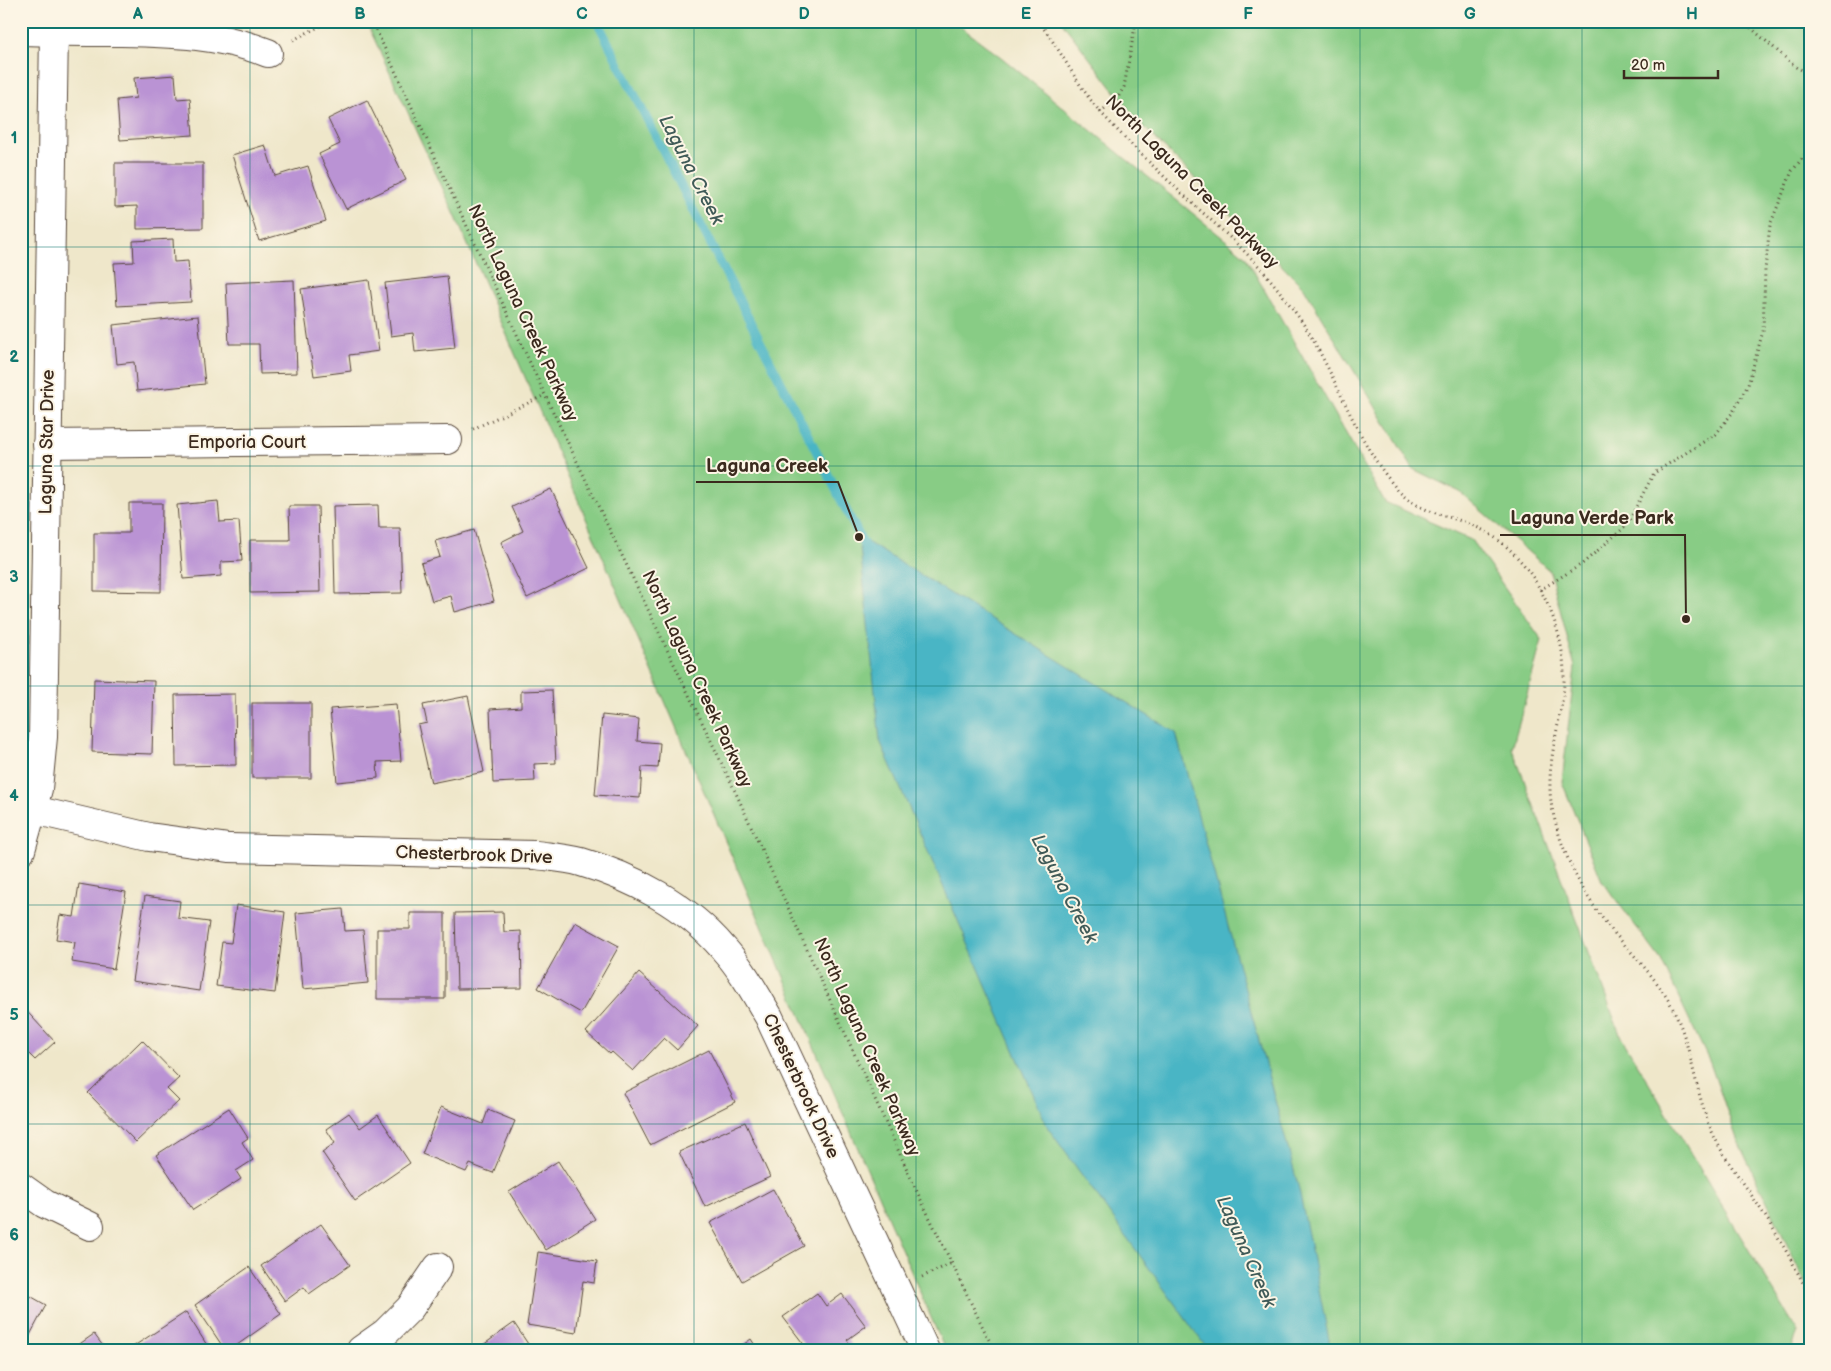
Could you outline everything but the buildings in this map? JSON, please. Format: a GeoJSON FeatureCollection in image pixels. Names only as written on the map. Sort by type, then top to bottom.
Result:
{"type":"FeatureCollection","features":[{"type":"Feature","properties":{"kind":"street"},"geometry":{"type":"LineString","coordinates":[[21,31],[180,33],[246,44],[268,53]]}},
{"type":"Feature","properties":{"kind":"street","name":"Laguna Star Drive"},"geometry":{"type":"LineString","coordinates":[[21,850],[27,809],[38,789],[43,737],[54,32]]}},
{"type":"Feature","properties":{"kind":"street","name":"Emporia Court"},"geometry":{"type":"LineString","coordinates":[[47,444],[448,440]]}},
{"type":"Feature","properties":{"kind":"street","name":"Chesterbrook Drive"},"geometry":{"type":"LineString","coordinates":[[27,809],[149,837],[229,848],[536,855],[580,862],[622,876],[662,897],[698,923],[722,947],[747,978],[769,1018],[925,1350]]}},
{"type":"Feature","properties":{"kind":"street"},"geometry":{"type":"LineString","coordinates":[[21,1187],[46,1204],[90,1226]]}},
{"type":"Feature","properties":{"kind":"street"},"geometry":{"type":"LineString","coordinates":[[361,1350],[385,1333],[410,1308],[438,1267]]}},
{"type":"Feature","properties":{"kind":"path"},"geometry":{"type":"LineString","coordinates":[[309,31],[330,21]]}},
{"type":"Feature","properties":{"kind":"path","name":"North Laguna Creek Parkway"},"geometry":{"type":"LineString","coordinates":[[372,21],[545,395],[735,791],[920,1196],[994,1350]]}},
{"type":"Feature","properties":{"kind":"path","name":"North Laguna Creek Parkway"},"geometry":{"type":"LineString","coordinates":[[1038,21],[1052,38],[1074,77],[1100,112],[1151,166],[1257,264],[1278,289],[1316,344],[1358,431],[1399,492],[1411,502],[1428,511],[1474,526],[1493,536],[1510,549],[1532,575],[1554,617],[1563,663],[1563,692],[1550,787],[1552,809],[1560,839],[1574,874],[1587,896],[1614,933],[1652,975],[1671,1005],[1683,1032],[1713,1134],[1726,1158],[1774,1231],[1810,1298]]}},
{"type":"Feature","properties":{"kind":"path"},"geometry":{"type":"LineString","coordinates":[[1100,112],[1116,98],[1124,87],[1136,21]]}},
{"type":"Feature","properties":{"kind":"path"},"geometry":{"type":"LineString","coordinates":[[1743,21],[1796,67],[1810,74]]}},
{"type":"Feature","properties":{"kind":"path"},"geometry":{"type":"LineString","coordinates":[[1540,590],[1582,564],[1626,526],[1654,473],[1716,434],[1733,412],[1748,385],[1763,332],[1765,270],[1770,225],[1792,171],[1810,149]]}},
{"type":"Feature","properties":{"kind":"path"},"geometry":{"type":"LineString","coordinates":[[492,420],[545,395]]}},
{"type":"Feature","properties":{"kind":"path"},"geometry":{"type":"LineString","coordinates":[[919,1279],[952,1263]]}},
{"type":"Feature","properties":{"kind":"path"},"geometry":{"type":"LineString","coordinates":[[1806,1289],[1810,1279]]}},
{"type":"Feature","properties":{"kind":"green space"},"geometry":{"type":"Polygon","coordinates":[[[366,21],[953,21],[1001,57],[1245,256],[1385,502],[1471,540],[1542,640],[1512,748],[1621,1037],[1798,1332],[1791,1350],[945,1350],[455,215],[366,21]]]}},
{"type":"Feature","properties":{"kind":"green space"},"geometry":{"type":"Polygon","coordinates":[[[1061,21],[1810,21],[1810,1293],[1737,1139],[1710,1063],[1661,960],[1602,881],[1562,782],[1575,667],[1550,571],[1460,492],[1413,469],[1304,288],[1136,119],[1061,21]]]}},
{"type":"Feature","properties":{"kind":"water"},"geometry":{"type":"Polygon","coordinates":[[[859,537],[1176,733],[1299,1189],[1331,1350],[1208,1350],[1048,1128],[880,741],[859,537]]]}},
{"type":"Feature","properties":{"kind":"waterway","name":"Laguna Creek"},"geometry":{"type":"LineString","coordinates":[[597,21],[864,545]]}},
{"type":"Feature","properties":{"kind":"place","name":"Laguna Creek"},"geometry":{"type":"Point","coordinates":[859,537]}},
{"type":"Feature","properties":{"kind":"place","name":"Laguna Verde Park"},"geometry":{"type":"Point","coordinates":[1686,619]}}]}
